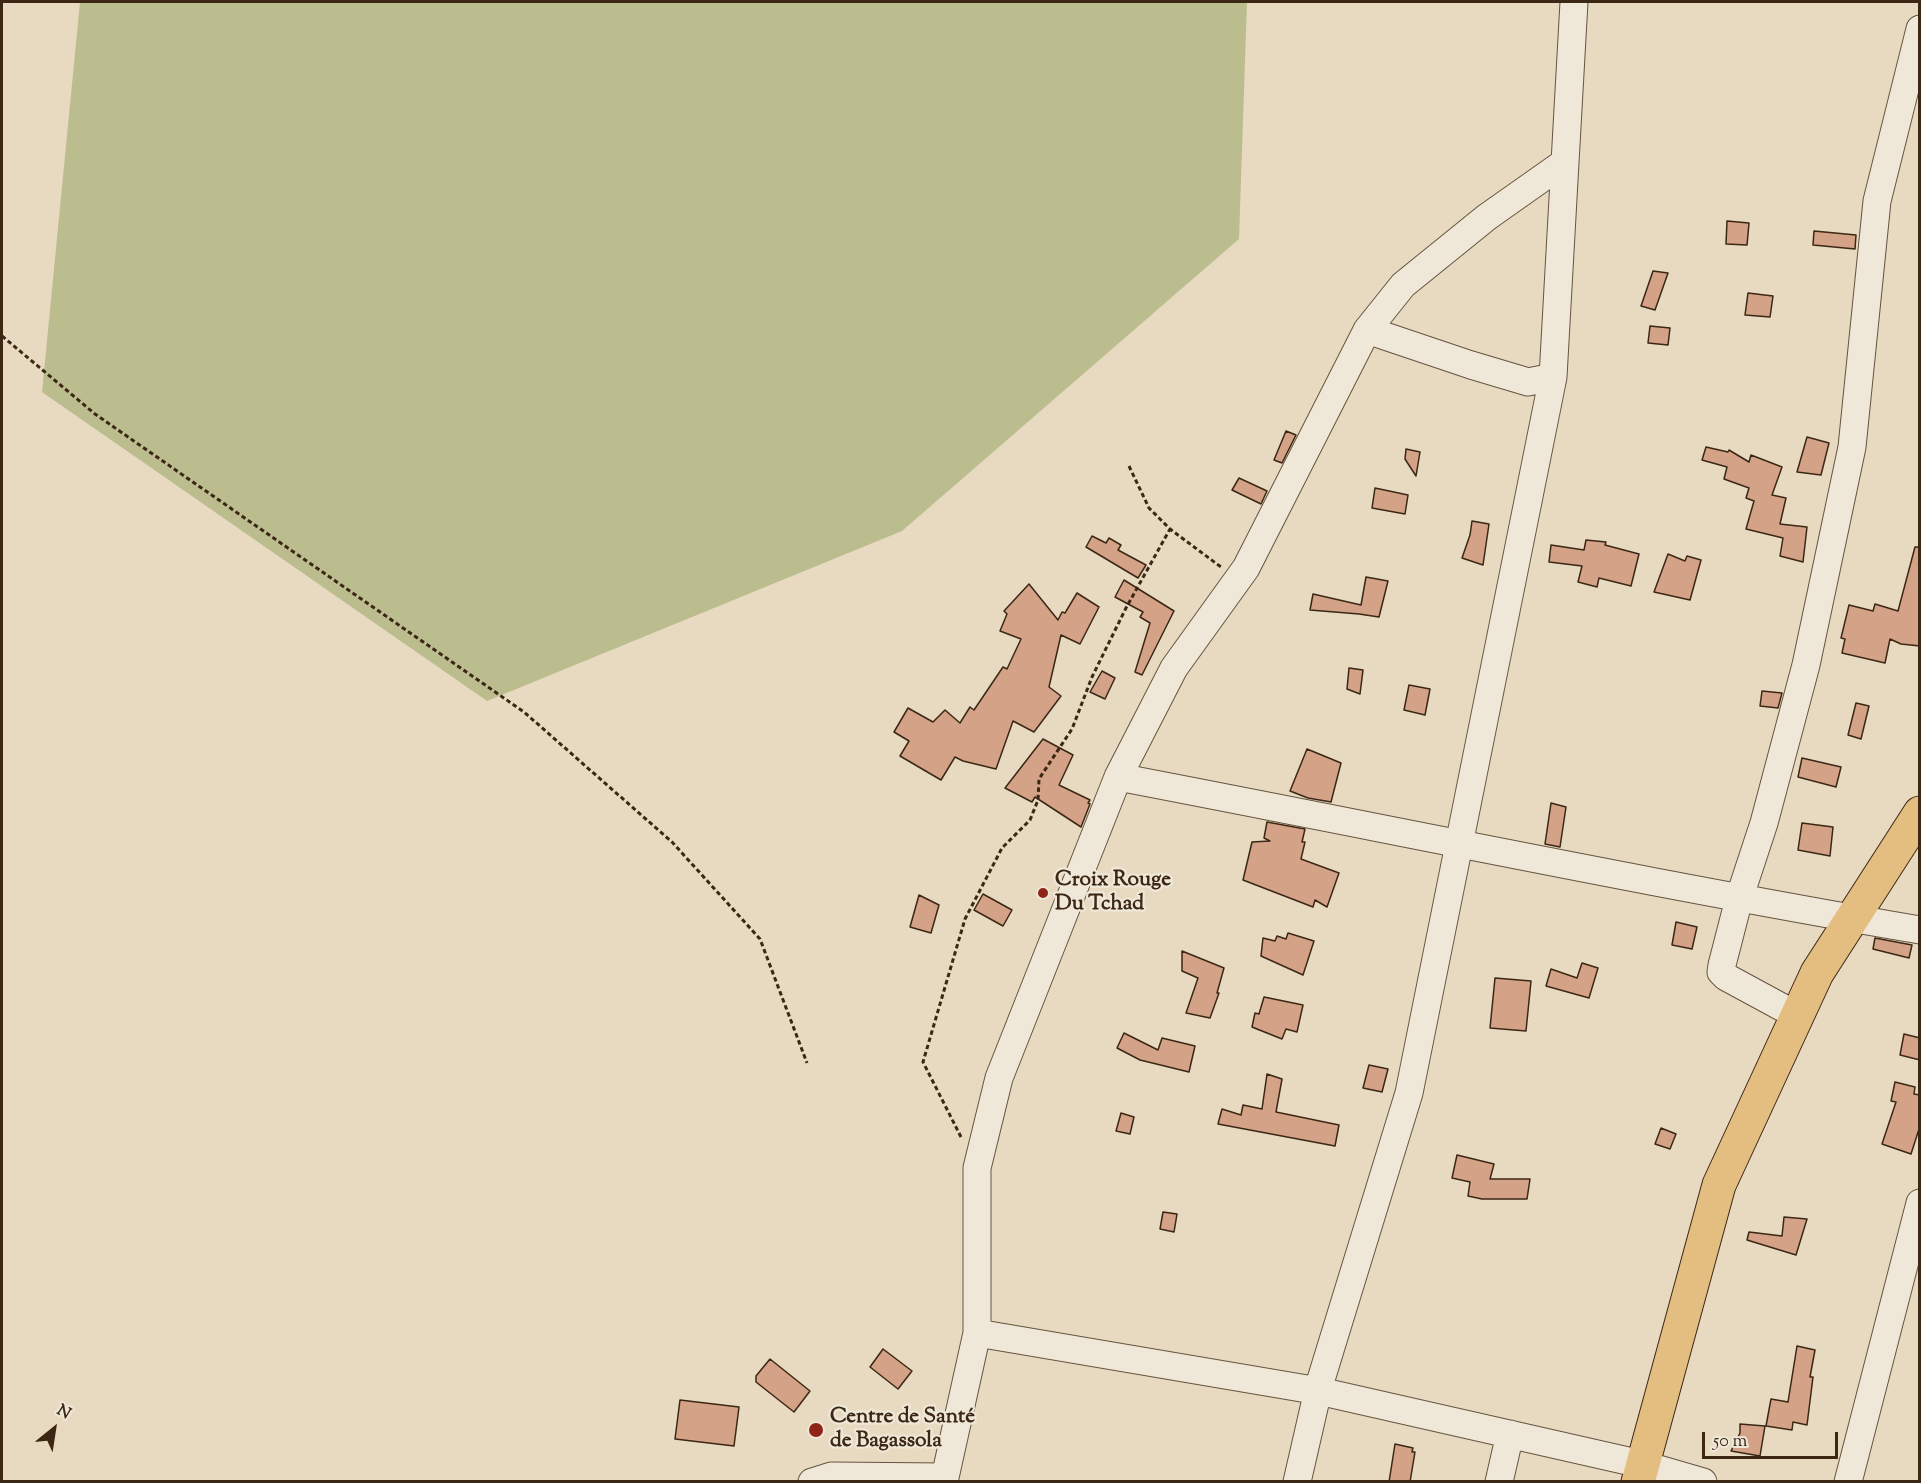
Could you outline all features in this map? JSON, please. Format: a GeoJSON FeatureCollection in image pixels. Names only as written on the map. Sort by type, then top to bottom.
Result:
{"type":"FeatureCollection","features":[{"type":"Feature","properties":{"kind":"main road"},"geometry":{"type":"LineString","coordinates":[[1640,1473],[1719,1185],[1817,973],[1920,813]]}},
{"type":"Feature","properties":{"kind":"street"},"geometry":{"type":"LineString","coordinates":[[1297,1482],[1319,1391],[1409,1093],[1553,377],[1574,2]]}},
{"type":"Feature","properties":{"kind":"street"},"geometry":{"type":"LineString","coordinates":[[1798,1016],[1726,977],[1722,972],[1739,899],[1764,823],[1806,664],[1852,447],[1876,201],[1916,59],[1920,29]]}},
{"type":"Feature","properties":{"kind":"street"},"geometry":{"type":"LineString","coordinates":[[812,1482],[831,1476],[944,1479],[977,1333],[977,1168],[999,1078],[1118,777],[1174,668],[1238,579],[1251,557],[1367,330],[1403,285],[1487,217],[1565,162]]}},
{"type":"Feature","properties":{"kind":"street"},"geometry":{"type":"LineString","coordinates":[[1367,330],[1528,382],[1553,377]]}},
{"type":"Feature","properties":{"kind":"street"},"geometry":{"type":"LineString","coordinates":[[1118,777],[1461,842],[1739,899],[1920,930]]}},
{"type":"Feature","properties":{"kind":"street"},"geometry":{"type":"LineString","coordinates":[[1848,1482],[1920,1203]]}},
{"type":"Feature","properties":{"kind":"street"},"geometry":{"type":"LineString","coordinates":[[977,1333],[1319,1391],[1510,1434],[1640,1473],[1703,1482]]}},
{"type":"Feature","properties":{"kind":"street"},"geometry":{"type":"LineString","coordinates":[[1499,1482],[1510,1434]]}},
{"type":"Feature","properties":{"kind":"path"},"geometry":{"type":"LineString","coordinates":[[2,336],[95,414],[524,712],[672,842],[760,939],[807,1063]]}},
{"type":"Feature","properties":{"kind":"path"},"geometry":{"type":"LineString","coordinates":[[1129,466],[1149,508],[1170,529],[1238,579]]}},
{"type":"Feature","properties":{"kind":"path"},"geometry":{"type":"LineString","coordinates":[[977,1168],[923,1062],[965,919],[1002,848],[1030,820],[1038,800],[1039,779],[1071,729],[1092,677],[1126,608],[1170,529]]}},
{"type":"Feature","properties":{"kind":"green space"},"geometry":{"type":"Polygon","coordinates":[[[80,2],[1247,2],[1239,239],[902,531],[487,701],[42,392],[80,2]]]}},
{"type":"Feature","properties":{"kind":"building"},"geometry":{"type":"Polygon","coordinates":[[[1727,221],[1749,223],[1747,245],[1726,244],[1727,221]]]}},
{"type":"Feature","properties":{"kind":"building"},"geometry":{"type":"Polygon","coordinates":[[[1814,231],[1856,235],[1855,249],[1813,245],[1814,231]]]}},
{"type":"Feature","properties":{"kind":"building"},"geometry":{"type":"Polygon","coordinates":[[[1653,271],[1668,273],[1655,310],[1641,306],[1653,271]]]}},
{"type":"Feature","properties":{"kind":"building"},"geometry":{"type":"Polygon","coordinates":[[[1748,293],[1773,296],[1770,317],[1745,315],[1748,293]]]}},
{"type":"Feature","properties":{"kind":"building"},"geometry":{"type":"Polygon","coordinates":[[[1650,326],[1670,328],[1668,345],[1648,343],[1650,326]]]}},
{"type":"Feature","properties":{"kind":"building"},"geometry":{"type":"Polygon","coordinates":[[[1286,431],[1296,435],[1282,463],[1274,460],[1286,431]]]}},
{"type":"Feature","properties":{"kind":"building"},"geometry":{"type":"Polygon","coordinates":[[[1807,437],[1829,443],[1821,475],[1797,472],[1807,437]]]}},
{"type":"Feature","properties":{"kind":"building"},"geometry":{"type":"Polygon","coordinates":[[[1706,447],[1728,452],[1729,450],[1749,462],[1751,455],[1782,467],[1772,495],[1786,498],[1780,524],[1807,527],[1803,562],[1780,556],[1783,538],[1746,529],[1754,501],[1746,498],[1749,488],[1724,479],[1727,467],[1702,460],[1706,447]]]}},
{"type":"Feature","properties":{"kind":"building"},"geometry":{"type":"Polygon","coordinates":[[[1406,449],[1420,452],[1416,476],[1405,459],[1406,449]]]}},
{"type":"Feature","properties":{"kind":"building"},"geometry":{"type":"Polygon","coordinates":[[[1239,478],[1267,491],[1261,504],[1232,490],[1239,478]]]}},
{"type":"Feature","properties":{"kind":"building"},"geometry":{"type":"Polygon","coordinates":[[[1375,488],[1408,495],[1405,514],[1372,508],[1375,488]]]}},
{"type":"Feature","properties":{"kind":"building"},"geometry":{"type":"Polygon","coordinates":[[[1472,521],[1489,524],[1483,565],[1462,558],[1472,521]]]}},
{"type":"Feature","properties":{"kind":"building"},"geometry":{"type":"Polygon","coordinates":[[[1092,536],[1106,543],[1109,538],[1121,545],[1118,550],[1146,565],[1138,578],[1086,547],[1092,536]]]}},
{"type":"Feature","properties":{"kind":"building"},"geometry":{"type":"Polygon","coordinates":[[[1586,540],[1606,542],[1605,545],[1639,554],[1631,586],[1599,578],[1597,587],[1578,582],[1582,566],[1549,562],[1551,545],[1584,550],[1586,540]]]}},
{"type":"Feature","properties":{"kind":"building"},"geometry":{"type":"Polygon","coordinates":[[[1915,547],[1920,547],[1920,646],[1901,644],[1890,639],[1885,663],[1842,653],[1845,639],[1841,638],[1849,605],[1873,611],[1875,604],[1898,611],[1915,547]]]}},
{"type":"Feature","properties":{"kind":"building"},"geometry":{"type":"Polygon","coordinates":[[[1668,554],[1685,561],[1687,556],[1701,560],[1690,600],[1654,592],[1668,554]]]}},
{"type":"Feature","properties":{"kind":"building"},"geometry":{"type":"Polygon","coordinates":[[[1366,577],[1388,581],[1379,617],[1310,610],[1313,594],[1361,605],[1366,577]]]}},
{"type":"Feature","properties":{"kind":"building"},"geometry":{"type":"Polygon","coordinates":[[[1124,580],[1174,611],[1142,675],[1135,672],[1150,623],[1140,617],[1143,612],[1115,597],[1124,580]]]}},
{"type":"Feature","properties":{"kind":"building"},"geometry":{"type":"Polygon","coordinates":[[[1029,584],[1058,620],[1077,593],[1099,607],[1080,644],[1061,635],[1049,687],[1061,696],[1034,732],[1013,721],[996,769],[955,757],[941,780],[900,756],[909,741],[894,732],[908,708],[933,722],[945,710],[960,723],[970,707],[974,710],[1003,667],[1007,669],[1021,639],[1000,631],[1007,614],[1004,611],[1029,584]]]}},
{"type":"Feature","properties":{"kind":"building"},"geometry":{"type":"Polygon","coordinates":[[[1349,668],[1363,670],[1360,694],[1347,689],[1349,668]]]}},
{"type":"Feature","properties":{"kind":"building"},"geometry":{"type":"Polygon","coordinates":[[[1102,671],[1115,678],[1105,699],[1090,692],[1102,671]]]}},
{"type":"Feature","properties":{"kind":"building"},"geometry":{"type":"Polygon","coordinates":[[[1409,685],[1430,689],[1425,715],[1404,710],[1409,685]]]}},
{"type":"Feature","properties":{"kind":"building"},"geometry":{"type":"Polygon","coordinates":[[[1762,691],[1782,693],[1778,708],[1760,706],[1762,691]]]}},
{"type":"Feature","properties":{"kind":"building"},"geometry":{"type":"Polygon","coordinates":[[[1856,703],[1869,706],[1861,739],[1848,735],[1856,703]]]}},
{"type":"Feature","properties":{"kind":"building"},"geometry":{"type":"Polygon","coordinates":[[[1043,739],[1073,755],[1059,785],[1090,800],[1081,827],[1035,797],[1032,802],[1005,788],[1043,739]]]}},
{"type":"Feature","properties":{"kind":"building"},"geometry":{"type":"Polygon","coordinates":[[[1307,749],[1341,763],[1331,802],[1308,798],[1290,791],[1307,749]]]}},
{"type":"Feature","properties":{"kind":"building"},"geometry":{"type":"Polygon","coordinates":[[[1802,758],[1841,767],[1836,787],[1798,777],[1802,758]]]}},
{"type":"Feature","properties":{"kind":"building"},"geometry":{"type":"Polygon","coordinates":[[[1551,803],[1566,807],[1560,847],[1545,844],[1551,803]]]}},
{"type":"Feature","properties":{"kind":"building"},"geometry":{"type":"Polygon","coordinates":[[[1267,822],[1305,829],[1301,859],[1339,873],[1327,907],[1315,900],[1313,907],[1243,880],[1252,842],[1270,841],[1264,838],[1267,822]]]}},
{"type":"Feature","properties":{"kind":"building"},"geometry":{"type":"Polygon","coordinates":[[[1802,823],[1833,827],[1830,856],[1798,850],[1802,823]]]}},
{"type":"Feature","properties":{"kind":"building"},"geometry":{"type":"Polygon","coordinates":[[[983,894],[1012,910],[1003,926],[974,910],[983,894]]]}},
{"type":"Feature","properties":{"kind":"building"},"geometry":{"type":"Polygon","coordinates":[[[919,895],[939,905],[931,933],[910,927],[919,895]]]}},
{"type":"Feature","properties":{"kind":"building"},"geometry":{"type":"Polygon","coordinates":[[[1676,922],[1697,927],[1692,949],[1672,945],[1676,922]]]}},
{"type":"Feature","properties":{"kind":"building"},"geometry":{"type":"Polygon","coordinates":[[[1288,933],[1314,941],[1303,975],[1261,956],[1263,938],[1275,941],[1277,936],[1286,939],[1288,933]]]}},
{"type":"Feature","properties":{"kind":"building"},"geometry":{"type":"Polygon","coordinates":[[[1875,938],[1912,945],[1909,958],[1873,949],[1875,938]]]}},
{"type":"Feature","properties":{"kind":"building"},"geometry":{"type":"Polygon","coordinates":[[[1182,951],[1224,968],[1217,993],[1219,993],[1210,1018],[1186,1013],[1198,978],[1182,971],[1182,951]]]}},
{"type":"Feature","properties":{"kind":"building"},"geometry":{"type":"Polygon","coordinates":[[[1582,963],[1598,968],[1589,998],[1546,986],[1551,969],[1577,978],[1582,963]]]}},
{"type":"Feature","properties":{"kind":"building"},"geometry":{"type":"Polygon","coordinates":[[[1495,978],[1531,981],[1526,1031],[1490,1028],[1495,978]]]}},
{"type":"Feature","properties":{"kind":"building"},"geometry":{"type":"Polygon","coordinates":[[[1264,997],[1303,1005],[1297,1032],[1286,1029],[1282,1039],[1252,1027],[1255,1013],[1259,1014],[1264,997]]]}},
{"type":"Feature","properties":{"kind":"building"},"geometry":{"type":"Polygon","coordinates":[[[1124,1033],[1158,1050],[1162,1038],[1195,1046],[1189,1072],[1140,1060],[1117,1048],[1124,1033]]]}},
{"type":"Feature","properties":{"kind":"building"},"geometry":{"type":"Polygon","coordinates":[[[1904,1034],[1920,1038],[1920,1060],[1900,1055],[1904,1034]]]}},
{"type":"Feature","properties":{"kind":"building"},"geometry":{"type":"Polygon","coordinates":[[[1369,1065],[1388,1069],[1382,1092],[1363,1088],[1369,1065]]]}},
{"type":"Feature","properties":{"kind":"building"},"geometry":{"type":"Polygon","coordinates":[[[1267,1074],[1282,1079],[1276,1112],[1339,1125],[1335,1146],[1218,1124],[1222,1109],[1241,1115],[1243,1105],[1262,1109],[1267,1074]]]}},
{"type":"Feature","properties":{"kind":"building"},"geometry":{"type":"Polygon","coordinates":[[[1895,1082],[1915,1087],[1914,1094],[1920,1095],[1920,1126],[1911,1154],[1882,1144],[1896,1102],[1891,1101],[1895,1082]]]}},
{"type":"Feature","properties":{"kind":"building"},"geometry":{"type":"Polygon","coordinates":[[[1121,1113],[1134,1117],[1130,1134],[1116,1131],[1121,1113]]]}},
{"type":"Feature","properties":{"kind":"building"},"geometry":{"type":"Polygon","coordinates":[[[1661,1128],[1676,1134],[1670,1149],[1655,1144],[1661,1128]]]}},
{"type":"Feature","properties":{"kind":"building"},"geometry":{"type":"Polygon","coordinates":[[[1457,1155],[1494,1164],[1490,1179],[1530,1179],[1527,1199],[1482,1199],[1468,1196],[1470,1182],[1452,1178],[1457,1155]]]}},
{"type":"Feature","properties":{"kind":"building"},"geometry":{"type":"Polygon","coordinates":[[[1163,1212],[1177,1214],[1174,1232],[1160,1229],[1163,1212]]]}},
{"type":"Feature","properties":{"kind":"building"},"geometry":{"type":"Polygon","coordinates":[[[1784,1217],[1807,1219],[1796,1255],[1747,1240],[1749,1232],[1782,1236],[1784,1217]]]}},
{"type":"Feature","properties":{"kind":"building"},"geometry":{"type":"Polygon","coordinates":[[[1797,1346],[1815,1350],[1810,1377],[1813,1377],[1807,1425],[1793,1422],[1792,1430],[1766,1426],[1771,1399],[1788,1402],[1797,1346]]]}},
{"type":"Feature","properties":{"kind":"building"},"geometry":{"type":"Polygon","coordinates":[[[883,1349],[912,1371],[898,1389],[870,1367],[883,1349]]]}},
{"type":"Feature","properties":{"kind":"building"},"geometry":{"type":"Polygon","coordinates":[[[770,1359],[810,1391],[794,1412],[756,1382],[756,1376],[770,1359]]]}},
{"type":"Feature","properties":{"kind":"building"},"geometry":{"type":"Polygon","coordinates":[[[680,1400],[739,1407],[734,1446],[675,1439],[680,1400]]]}},
{"type":"Feature","properties":{"kind":"building"},"geometry":{"type":"Polygon","coordinates":[[[1740,1424],[1765,1426],[1760,1456],[1731,1451],[1740,1433],[1740,1424]]]}},
{"type":"Feature","properties":{"kind":"building"},"geometry":{"type":"Polygon","coordinates":[[[1395,1444],[1413,1448],[1412,1452],[1415,1452],[1410,1482],[1389,1482],[1395,1444]]]}},
{"type":"Feature","properties":{"kind":"place","name":"Croix Rouge Du Tchad"},"geometry":{"type":"Point","coordinates":[1043,893]}},
{"type":"Feature","properties":{"kind":"place","name":"Centre de Santé de Bagassola"},"geometry":{"type":"Point","coordinates":[816,1430]}}]}
